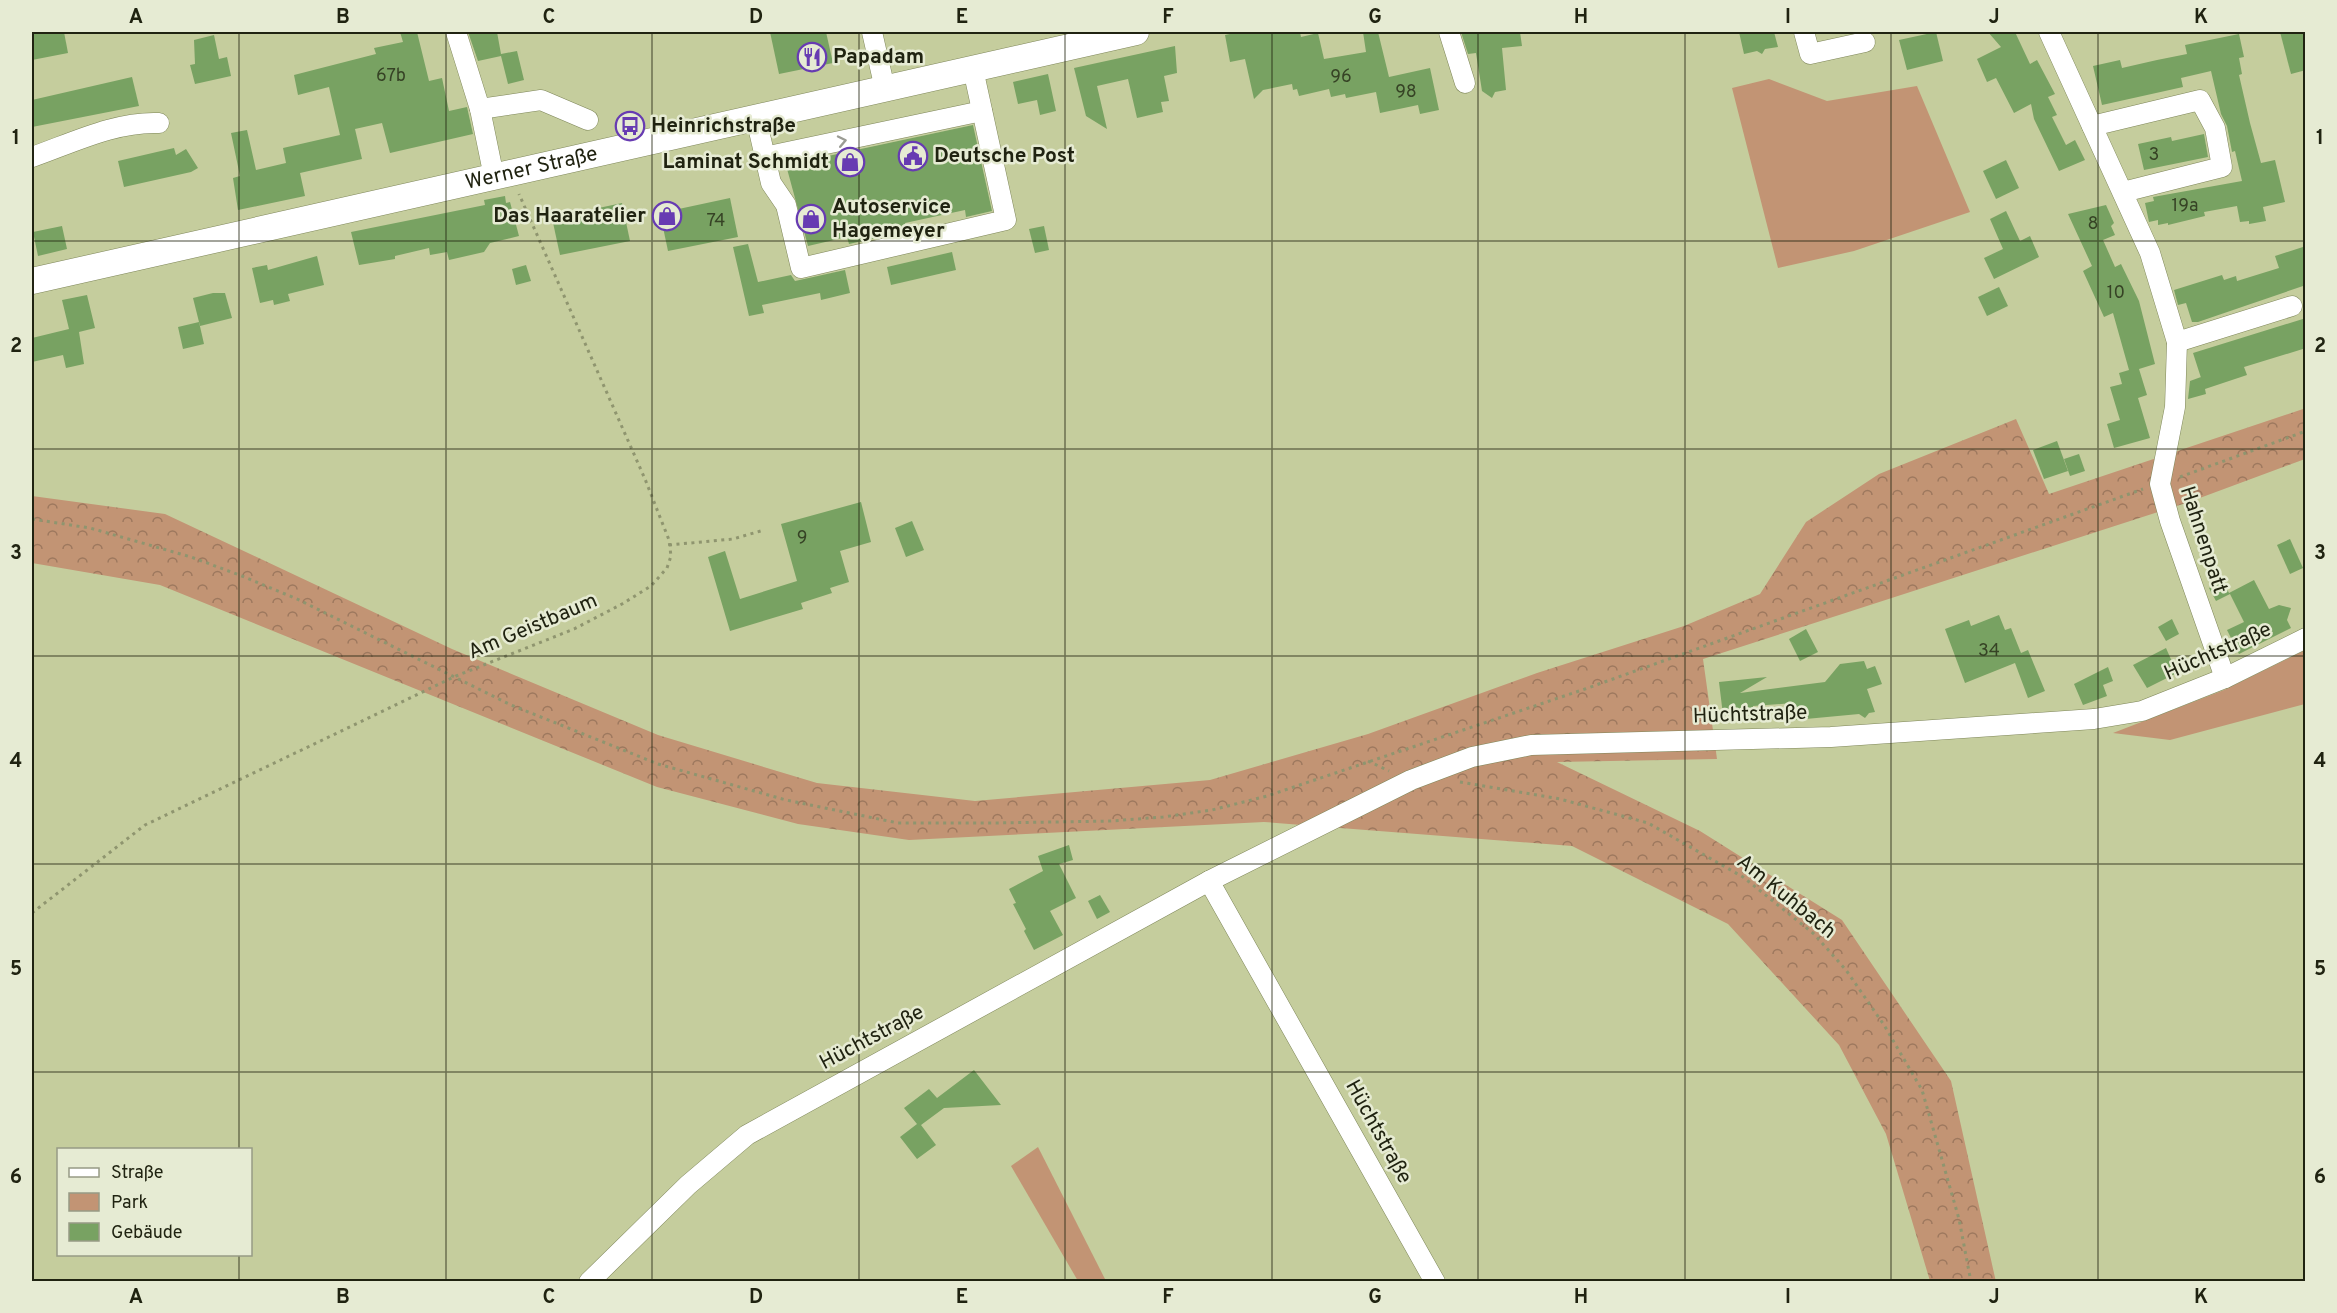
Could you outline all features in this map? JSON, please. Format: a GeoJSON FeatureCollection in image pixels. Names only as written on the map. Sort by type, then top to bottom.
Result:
{"type":"FeatureCollection","features":[{"type":"Feature","properties":{"kind":"main road","name":"Werner Straße"},"geometry":{"type":"LineString","coordinates":[[32,281],[1136,32]]}},
{"type":"Feature","properties":{"kind":"street"},"geometry":{"type":"LineString","coordinates":[[456,32],[502,175]]}},
{"type":"Feature","properties":{"kind":"street"},"geometry":{"type":"LineString","coordinates":[[872,32],[885,89]]}},
{"type":"Feature","properties":{"kind":"street"},"geometry":{"type":"LineString","coordinates":[[1449,32],[1466,83]]}},
{"type":"Feature","properties":{"kind":"street"},"geometry":{"type":"LineString","coordinates":[[1804,32],[1810,54],[1865,42]]}},
{"type":"Feature","properties":{"kind":"street","name":"Hahnenpatt"},"geometry":{"type":"LineString","coordinates":[[2049,32],[2150,253],[2177,342],[2175,407],[2160,484],[2170,522],[2224,678]]}},
{"type":"Feature","properties":{"kind":"street"},"geometry":{"type":"LineString","coordinates":[[756,118],[771,183],[786,205],[801,268],[1006,220],[973,69]]}},
{"type":"Feature","properties":{"kind":"street"},"geometry":{"type":"LineString","coordinates":[[480,109],[541,100],[588,120]]}},
{"type":"Feature","properties":{"kind":"street"},"geometry":{"type":"LineString","coordinates":[[2091,126],[2200,100],[2215,128],[2222,167],[2123,192]]}},
{"type":"Feature","properties":{"kind":"street"},"geometry":{"type":"LineString","coordinates":[[764,158],[982,111]]}},
{"type":"Feature","properties":{"kind":"street"},"geometry":{"type":"LineString","coordinates":[[32,157],[96,134],[142,122],[159,123]]}},
{"type":"Feature","properties":{"kind":"street"},"geometry":{"type":"LineString","coordinates":[[2177,342],[2292,306]]}},
{"type":"Feature","properties":{"kind":"street","name":"Hüchtstraße"},"geometry":{"type":"LineString","coordinates":[[589,1281],[688,1185],[747,1135],[1209,881],[1411,780],[1472,757],[1531,745],[1831,737],[2094,719],[2142,711],[2224,678],[2306,638]]}},
{"type":"Feature","properties":{"kind":"street","name":"Hüchtstraße"},"geometry":{"type":"LineString","coordinates":[[1209,881],[1435,1281]]}},
{"type":"Feature","properties":{"kind":"path"},"geometry":{"type":"LineString","coordinates":[[502,175],[645,479],[669,545],[733,539],[764,530]]}},
{"type":"Feature","properties":{"kind":"path"},"geometry":{"type":"LineString","coordinates":[[32,519],[90,528],[190,557],[297,599],[511,705],[658,764],[786,800],[898,823],[1111,821],[1212,810],[1267,796],[1452,735],[1698,649],[2118,496],[2160,484],[2306,431]]}},
{"type":"Feature","properties":{"kind":"path","name":"Am Geistbaum"},"geometry":{"type":"LineString","coordinates":[[32,913],[145,825],[456,676],[574,629],[622,604],[651,586],[667,568],[671,556],[669,545]]}},
{"type":"Feature","properties":{"kind":"path","name":"Am Kuhbach"},"geometry":{"type":"LineString","coordinates":[[1455,782],[1560,799],[1648,823],[1743,877],[1814,934],[1846,970],[1884,1025],[1922,1090],[1954,1197],[1971,1281]]}},
{"type":"Feature","properties":{"kind":"green space"},"geometry":{"type":"Polygon","coordinates":[[[1769,79],[1827,101],[1917,86],[1970,212],[1854,251],[1778,268],[1732,88],[1769,79]]]}},
{"type":"Feature","properties":{"kind":"green space"},"geometry":{"type":"Polygon","coordinates":[[[2306,408],[2305,459],[2189,502],[1703,659],[1717,759],[1557,762],[1700,831],[1842,920],[1951,1081],[1996,1282],[1930,1281],[1886,1134],[1839,1045],[1728,924],[1572,846],[1264,822],[909,840],[798,824],[657,787],[160,585],[32,563],[32,496],[165,514],[452,649],[658,735],[817,783],[975,801],[1210,780],[1368,734],[1537,673],[1684,626],[1760,594],[1806,522],[1879,474],[2016,419],[2049,494],[2306,408]]]}},
{"type":"Feature","properties":{"kind":"green space"},"geometry":{"type":"Polygon","coordinates":[[[2305,650],[2305,704],[2170,740],[2113,733],[2224,690],[2305,650]]]}},
{"type":"Feature","properties":{"kind":"green space"},"geometry":{"type":"Polygon","coordinates":[[[1038,1147],[1106,1281],[1078,1281],[1011,1166],[1038,1147]]]}},
{"type":"Feature","properties":{"kind":"building"},"geometry":{"type":"Polygon","coordinates":[[[32,32],[64,32],[68,53],[32,60],[32,32]]]}},
{"type":"Feature","properties":{"kind":"building"},"geometry":{"type":"Polygon","coordinates":[[[400,32],[417,32],[429,81],[442,78],[449,111],[467,107],[473,134],[390,153],[382,123],[355,129],[362,159],[300,173],[305,196],[238,210],[233,178],[240,176],[231,133],[247,130],[256,170],[286,163],[283,148],[340,135],[329,87],[298,95],[294,75],[376,54],[374,48],[403,42],[400,32]]]}},
{"type":"Feature","properties":{"kind":"building"},"geometry":{"type":"Polygon","coordinates":[[[468,32],[497,32],[501,54],[517,51],[524,80],[508,84],[501,56],[478,61],[468,32]]]}},
{"type":"Feature","properties":{"kind":"building"},"geometry":{"type":"Polygon","coordinates":[[[770,32],[826,32],[833,63],[779,74],[770,32]]]}},
{"type":"Feature","properties":{"kind":"building"},"geometry":{"type":"Polygon","coordinates":[[[1239,32],[1300,32],[1301,37],[1318,33],[1324,59],[1366,52],[1363,32],[1378,32],[1389,77],[1430,68],[1439,110],[1420,114],[1418,105],[1380,113],[1376,92],[1346,98],[1345,94],[1331,97],[1329,89],[1299,96],[1297,89],[1293,90],[1292,84],[1263,90],[1254,99],[1245,59],[1230,62],[1225,35],[1239,32]]]}},
{"type":"Feature","properties":{"kind":"building"},"geometry":{"type":"Polygon","coordinates":[[[1461,32],[1495,32],[1495,34],[1520,32],[1522,46],[1502,48],[1506,90],[1495,92],[1492,98],[1482,91],[1476,53],[1468,54],[1461,32]]]}},
{"type":"Feature","properties":{"kind":"building"},"geometry":{"type":"Polygon","coordinates":[[[1739,32],[1774,32],[1778,47],[1765,49],[1762,54],[1757,51],[1744,54],[1739,32]]]}},
{"type":"Feature","properties":{"kind":"building"},"geometry":{"type":"Polygon","coordinates":[[[1936,32],[1943,61],[1907,70],[1899,40],[1936,32]]]}},
{"type":"Feature","properties":{"kind":"building"},"geometry":{"type":"Polygon","coordinates":[[[1988,32],[2015,32],[2030,64],[2037,60],[2055,94],[2048,97],[2057,115],[2052,117],[2066,145],[2075,140],[2085,160],[2059,171],[2034,119],[2031,104],[2014,113],[1996,78],[1987,82],[1977,59],[2001,47],[1988,32]]]}},
{"type":"Feature","properties":{"kind":"building"},"geometry":{"type":"Polygon","coordinates":[[[2280,32],[2306,32],[2306,70],[2291,74],[2280,32]]]}},
{"type":"Feature","properties":{"kind":"building"},"geometry":{"type":"Polygon","coordinates":[[[2239,34],[2244,57],[2239,58],[2242,74],[2239,75],[2250,123],[2261,163],[2275,160],[2285,202],[2263,207],[2266,221],[2249,224],[2249,221],[2240,222],[2237,206],[2204,212],[2205,216],[2168,225],[2168,223],[2158,225],[2158,220],[2149,222],[2145,203],[2154,201],[2153,197],[2242,181],[2235,151],[2232,152],[2227,126],[2221,114],[2211,71],[2181,78],[2183,87],[2102,105],[2093,66],[2120,60],[2122,68],[2187,54],[2185,45],[2239,34]]]}},
{"type":"Feature","properties":{"kind":"building"},"geometry":{"type":"Polygon","coordinates":[[[214,35],[219,59],[227,57],[231,76],[195,84],[190,65],[195,64],[194,40],[214,35]]]}},
{"type":"Feature","properties":{"kind":"building"},"geometry":{"type":"Polygon","coordinates":[[[1175,46],[1177,73],[1164,76],[1169,101],[1161,102],[1163,112],[1137,118],[1128,79],[1097,86],[1107,129],[1086,116],[1074,68],[1175,46]]]}},
{"type":"Feature","properties":{"kind":"building"},"geometry":{"type":"Polygon","coordinates":[[[1048,74],[1056,111],[1040,115],[1037,100],[1018,104],[1013,82],[1048,74]]]}},
{"type":"Feature","properties":{"kind":"building"},"geometry":{"type":"Polygon","coordinates":[[[132,77],[139,106],[32,127],[32,100],[132,77]]]}},
{"type":"Feature","properties":{"kind":"building"},"geometry":{"type":"Polygon","coordinates":[[[973,125],[992,211],[966,217],[965,210],[905,223],[907,231],[849,244],[847,237],[808,246],[786,165],[973,125]]]}},
{"type":"Feature","properties":{"kind":"building"},"geometry":{"type":"Polygon","coordinates":[[[2204,134],[2208,157],[2144,170],[2138,144],[2171,137],[2172,141],[2204,134]]]}},
{"type":"Feature","properties":{"kind":"building"},"geometry":{"type":"Polygon","coordinates":[[[174,148],[176,155],[186,149],[198,168],[191,172],[124,187],[118,161],[174,148]]]}},
{"type":"Feature","properties":{"kind":"building"},"geometry":{"type":"Polygon","coordinates":[[[2006,160],[2019,188],[1996,199],[1983,171],[2006,160]]]}},
{"type":"Feature","properties":{"kind":"building"},"geometry":{"type":"Polygon","coordinates":[[[505,196],[506,203],[510,202],[519,236],[490,243],[484,252],[449,260],[447,252],[430,255],[429,248],[395,256],[395,259],[359,265],[351,232],[485,205],[484,200],[505,196]]]}},
{"type":"Feature","properties":{"kind":"building"},"geometry":{"type":"Polygon","coordinates":[[[730,198],[738,237],[668,251],[660,213],[730,198]]]}},
{"type":"Feature","properties":{"kind":"building"},"geometry":{"type":"Polygon","coordinates":[[[622,203],[630,241],[560,255],[552,218],[622,203]]]}},
{"type":"Feature","properties":{"kind":"building"},"geometry":{"type":"Polygon","coordinates":[[[2106,205],[2114,223],[2111,226],[2115,235],[2103,240],[2115,267],[2121,264],[2139,301],[2155,364],[2139,369],[2147,395],[2138,398],[2150,438],[2114,448],[2107,424],[2120,420],[2110,387],[2122,384],[2119,373],[2129,370],[2113,313],[2104,317],[2083,271],[2092,266],[2068,214],[2106,205]]]}},
{"type":"Feature","properties":{"kind":"building"},"geometry":{"type":"Polygon","coordinates":[[[2006,211],[2020,241],[2030,236],[2039,257],[1994,279],[1984,258],[2003,249],[1990,219],[2006,211]]]}},
{"type":"Feature","properties":{"kind":"building"},"geometry":{"type":"Polygon","coordinates":[[[62,226],[67,249],[38,256],[33,232],[62,226]]]}},
{"type":"Feature","properties":{"kind":"building"},"geometry":{"type":"Polygon","coordinates":[[[1044,226],[1049,250],[1035,253],[1029,229],[1044,226]]]}},
{"type":"Feature","properties":{"kind":"building"},"geometry":{"type":"Polygon","coordinates":[[[748,244],[758,282],[791,275],[795,281],[845,270],[850,293],[821,300],[820,293],[762,305],[764,313],[749,316],[733,247],[748,244]]]}},
{"type":"Feature","properties":{"kind":"building"},"geometry":{"type":"Polygon","coordinates":[[[2306,246],[2306,285],[2198,322],[2192,322],[2186,303],[2178,305],[2174,290],[2222,275],[2224,280],[2236,276],[2237,281],[2279,268],[2275,256],[2306,246]]]}},
{"type":"Feature","properties":{"kind":"building"},"geometry":{"type":"Polygon","coordinates":[[[952,252],[956,270],[891,285],[887,267],[952,252]]]}},
{"type":"Feature","properties":{"kind":"building"},"geometry":{"type":"Polygon","coordinates":[[[317,256],[324,285],[288,294],[290,301],[274,305],[273,300],[260,303],[252,268],[267,265],[268,270],[317,256]]]}},
{"type":"Feature","properties":{"kind":"building"},"geometry":{"type":"Polygon","coordinates":[[[526,265],[531,281],[516,285],[512,269],[526,265]]]}},
{"type":"Feature","properties":{"kind":"building"},"geometry":{"type":"Polygon","coordinates":[[[1999,287],[2008,306],[1987,316],[1978,297],[1999,287]]]}},
{"type":"Feature","properties":{"kind":"building"},"geometry":{"type":"Polygon","coordinates":[[[213,293],[225,293],[232,318],[200,326],[193,298],[213,293]]]}},
{"type":"Feature","properties":{"kind":"building"},"geometry":{"type":"Polygon","coordinates":[[[87,295],[95,328],[79,332],[84,364],[66,368],[63,355],[32,362],[32,338],[69,329],[62,300],[87,295]]]}},
{"type":"Feature","properties":{"kind":"building"},"geometry":{"type":"Polygon","coordinates":[[[2306,318],[2306,348],[2244,367],[2247,375],[2205,389],[2206,394],[2188,399],[2190,381],[2201,377],[2193,353],[2306,318]]]}},
{"type":"Feature","properties":{"kind":"building"},"geometry":{"type":"Polygon","coordinates":[[[199,322],[204,344],[183,349],[178,327],[199,322]]]}},
{"type":"Feature","properties":{"kind":"building"},"geometry":{"type":"Polygon","coordinates":[[[2057,441],[2068,471],[2044,479],[2033,450],[2057,441]]]}},
{"type":"Feature","properties":{"kind":"building"},"geometry":{"type":"Polygon","coordinates":[[[2079,454],[2085,471],[2070,476],[2064,459],[2079,454]]]}},
{"type":"Feature","properties":{"kind":"building"},"geometry":{"type":"Polygon","coordinates":[[[861,502],[871,542],[840,551],[849,582],[830,588],[832,593],[801,603],[803,609],[730,631],[708,557],[725,551],[740,599],[797,581],[781,524],[861,502]]]}},
{"type":"Feature","properties":{"kind":"building"},"geometry":{"type":"Polygon","coordinates":[[[912,521],[924,550],[906,557],[895,528],[912,521]]]}},
{"type":"Feature","properties":{"kind":"building"},"geometry":{"type":"Polygon","coordinates":[[[2290,539],[2303,568],[2290,574],[2277,545],[2290,539]]]}},
{"type":"Feature","properties":{"kind":"building"},"geometry":{"type":"Polygon","coordinates":[[[2254,580],[2269,609],[2279,605],[2291,608],[2287,620],[2291,628],[2239,654],[2227,630],[2244,622],[2230,594],[2216,601],[2209,588],[2223,581],[2229,593],[2254,580]]]}},
{"type":"Feature","properties":{"kind":"building"},"geometry":{"type":"Polygon","coordinates":[[[1999,615],[2005,630],[2011,628],[2021,653],[2028,650],[2045,691],[2028,698],[2015,663],[1965,683],[1945,629],[1969,620],[1971,626],[1999,615]]]}},
{"type":"Feature","properties":{"kind":"building"},"geometry":{"type":"Polygon","coordinates":[[[2172,619],[2179,634],[2166,641],[2158,627],[2172,619]]]}},
{"type":"Feature","properties":{"kind":"building"},"geometry":{"type":"Polygon","coordinates":[[[1806,629],[1818,652],[1800,661],[1789,639],[1806,629]]]}},
{"type":"Feature","properties":{"kind":"building"},"geometry":{"type":"Polygon","coordinates":[[[2166,648],[2177,673],[2147,688],[2133,665],[2166,648]]]}},
{"type":"Feature","properties":{"kind":"building"},"geometry":{"type":"Polygon","coordinates":[[[1864,661],[1867,669],[1875,666],[1882,684],[1867,689],[1875,712],[1869,713],[1865,718],[1859,714],[1795,720],[1793,703],[1753,706],[1753,712],[1723,715],[1719,682],[1767,677],[1740,693],[1825,682],[1840,664],[1864,661]]]}},
{"type":"Feature","properties":{"kind":"building"},"geometry":{"type":"Polygon","coordinates":[[[2108,667],[2113,681],[2103,685],[2107,696],[2083,705],[2074,684],[2108,667]]]}},
{"type":"Feature","properties":{"kind":"building"},"geometry":{"type":"Polygon","coordinates":[[[1069,845],[1073,860],[1059,864],[1076,898],[1050,911],[1063,935],[1034,950],[1024,931],[1026,929],[1013,904],[1016,903],[1009,889],[1043,871],[1038,856],[1069,845]]]}},
{"type":"Feature","properties":{"kind":"building"},"geometry":{"type":"Polygon","coordinates":[[[1100,895],[1110,912],[1097,919],[1088,901],[1100,895]]]}},
{"type":"Feature","properties":{"kind":"building"},"geometry":{"type":"Polygon","coordinates":[[[974,1070],[1001,1105],[944,1108],[921,1125],[936,1145],[917,1159],[900,1137],[917,1124],[904,1108],[929,1089],[937,1098],[974,1070]]]}},
{"type":"Feature","properties":{"kind":"place","name":"Papadam"},"geometry":{"type":"Point","coordinates":[812,57]}},
{"type":"Feature","properties":{"kind":"place","name":"Heinrichstraße"},"geometry":{"type":"Point","coordinates":[630,126]}},
{"type":"Feature","properties":{"kind":"place","name":"Deutsche Post"},"geometry":{"type":"Point","coordinates":[913,156]}},
{"type":"Feature","properties":{"kind":"place","name":"Laminat Schmidt"},"geometry":{"type":"Point","coordinates":[850,162]}},
{"type":"Feature","properties":{"kind":"place","name":"Das Haaratelier"},"geometry":{"type":"Point","coordinates":[667,216]}},
{"type":"Feature","properties":{"kind":"place","name":"Autoservice Hagemeyer"},"geometry":{"type":"Point","coordinates":[811,219]}}]}
